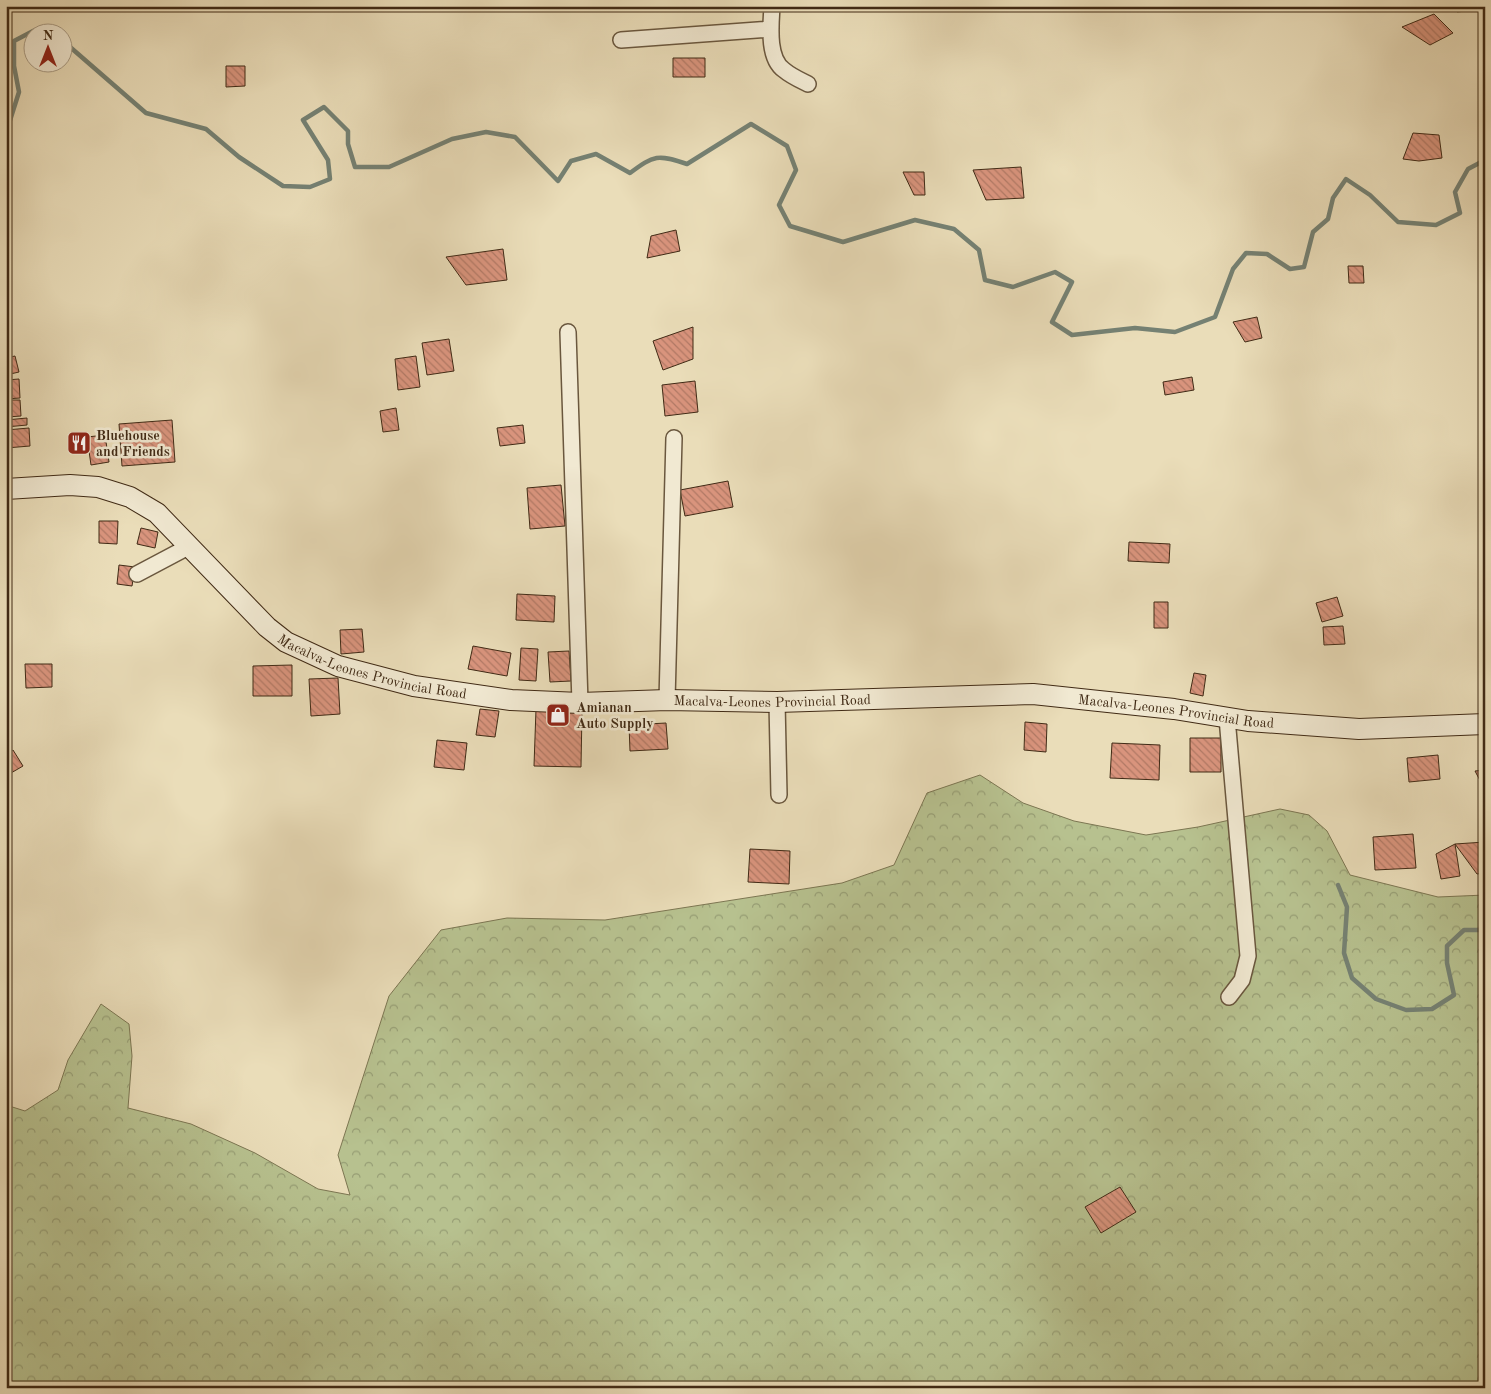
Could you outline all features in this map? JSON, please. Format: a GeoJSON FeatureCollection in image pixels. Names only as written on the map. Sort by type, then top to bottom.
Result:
{"type":"FeatureCollection","features":[{"type":"Feature","properties":{"kind":"street"},"geometry":{"type":"LineString","coordinates":[[772,6],[770,29],[778,63],[783,70],[808,84]]}},
{"type":"Feature","properties":{"kind":"street"},"geometry":{"type":"LineString","coordinates":[[621,40],[770,29]]}},
{"type":"Feature","properties":{"kind":"street"},"geometry":{"type":"LineString","coordinates":[[568,332],[580,703]]}},
{"type":"Feature","properties":{"kind":"street"},"geometry":{"type":"LineString","coordinates":[[667,700],[674,438]]}},
{"type":"Feature","properties":{"kind":"street","name":"Macalva-Leones Provincial Road"},"geometry":{"type":"LineString","coordinates":[[6,489],[70,485],[116,491],[157,513],[188,547],[276,635],[320,659],[414,686],[511,700],[580,703],[667,700],[777,702],[1033,694],[1174,709],[1227,718],[1359,729],[1485,724]]}},
{"type":"Feature","properties":{"kind":"street"},"geometry":{"type":"LineString","coordinates":[[137,574],[188,547]]}},
{"type":"Feature","properties":{"kind":"street"},"geometry":{"type":"LineString","coordinates":[[777,702],[779,795]]}},
{"type":"Feature","properties":{"kind":"street"},"geometry":{"type":"LineString","coordinates":[[1227,718],[1248,956],[1242,980],[1229,997]]}},
{"type":"Feature","properties":{"kind":"green space"},"geometry":{"type":"Polygon","coordinates":[[[980,775],[1023,803],[1074,821],[1146,835],[1198,827],[1280,809],[1309,815],[1327,831],[1350,875],[1438,897],[1485,895],[1485,1388],[6,1388],[6,1105],[25,1111],[58,1090],[68,1060],[101,1004],[129,1024],[132,1056],[128,1108],[191,1124],[255,1153],[318,1189],[350,1195],[338,1155],[389,996],[441,930],[507,918],[605,920],[842,883],[894,865],[927,793],[980,775]]]}},
{"type":"Feature","properties":{"kind":"building"},"geometry":{"type":"Polygon","coordinates":[[[1457,6],[1485,6],[1485,9],[1457,12],[1457,6]]]}},
{"type":"Feature","properties":{"kind":"building"},"geometry":{"type":"Polygon","coordinates":[[[1434,14],[1453,33],[1430,45],[1402,27],[1434,14]]]}},
{"type":"Feature","properties":{"kind":"building"},"geometry":{"type":"Polygon","coordinates":[[[673,58],[705,58],[705,77],[673,77],[673,58]]]}},
{"type":"Feature","properties":{"kind":"building"},"geometry":{"type":"Polygon","coordinates":[[[226,66],[245,66],[245,86],[226,87],[226,66]]]}},
{"type":"Feature","properties":{"kind":"building"},"geometry":{"type":"Polygon","coordinates":[[[1413,133],[1439,135],[1442,158],[1419,161],[1403,159],[1413,133]]]}},
{"type":"Feature","properties":{"kind":"building"},"geometry":{"type":"Polygon","coordinates":[[[1021,167],[1024,198],[986,200],[973,170],[1021,167]]]}},
{"type":"Feature","properties":{"kind":"building"},"geometry":{"type":"Polygon","coordinates":[[[903,172],[924,172],[925,195],[914,195],[903,172]]]}},
{"type":"Feature","properties":{"kind":"building"},"geometry":{"type":"Polygon","coordinates":[[[676,230],[680,251],[647,258],[651,236],[676,230]]]}},
{"type":"Feature","properties":{"kind":"building"},"geometry":{"type":"Polygon","coordinates":[[[503,249],[507,280],[466,285],[446,257],[503,249]]]}},
{"type":"Feature","properties":{"kind":"building"},"geometry":{"type":"Polygon","coordinates":[[[1348,266],[1363,266],[1364,283],[1349,283],[1348,266]]]}},
{"type":"Feature","properties":{"kind":"building"},"geometry":{"type":"Polygon","coordinates":[[[1257,317],[1262,338],[1245,342],[1233,322],[1257,317]]]}},
{"type":"Feature","properties":{"kind":"building"},"geometry":{"type":"Polygon","coordinates":[[[693,327],[693,359],[663,370],[653,341],[693,327]]]}},
{"type":"Feature","properties":{"kind":"building"},"geometry":{"type":"Polygon","coordinates":[[[449,339],[454,371],[427,375],[422,343],[449,339]]]}},
{"type":"Feature","properties":{"kind":"building"},"geometry":{"type":"Polygon","coordinates":[[[15,356],[19,372],[6,375],[6,358],[15,356]]]}},
{"type":"Feature","properties":{"kind":"building"},"geometry":{"type":"Polygon","coordinates":[[[416,356],[420,387],[398,390],[395,359],[416,356]]]}},
{"type":"Feature","properties":{"kind":"building"},"geometry":{"type":"Polygon","coordinates":[[[1192,377],[1194,390],[1165,395],[1163,382],[1192,377]]]}},
{"type":"Feature","properties":{"kind":"building"},"geometry":{"type":"Polygon","coordinates":[[[19,379],[20,398],[6,399],[6,380],[19,379]]]}},
{"type":"Feature","properties":{"kind":"building"},"geometry":{"type":"Polygon","coordinates":[[[695,381],[698,412],[665,416],[662,385],[695,381]]]}},
{"type":"Feature","properties":{"kind":"building"},"geometry":{"type":"Polygon","coordinates":[[[6,400],[20,400],[21,416],[7,417],[6,400]]]}},
{"type":"Feature","properties":{"kind":"building"},"geometry":{"type":"Polygon","coordinates":[[[396,408],[399,430],[383,432],[380,411],[396,408]]]}},
{"type":"Feature","properties":{"kind":"building"},"geometry":{"type":"Polygon","coordinates":[[[27,418],[27,425],[6,427],[6,420],[27,418]]]}},
{"type":"Feature","properties":{"kind":"building"},"geometry":{"type":"Polygon","coordinates":[[[172,420],[175,462],[122,466],[119,424],[172,420]]]}},
{"type":"Feature","properties":{"kind":"building"},"geometry":{"type":"Polygon","coordinates":[[[523,425],[525,443],[500,446],[497,428],[523,425]]]}},
{"type":"Feature","properties":{"kind":"building"},"geometry":{"type":"Polygon","coordinates":[[[29,428],[30,446],[6,448],[6,430],[29,428]]]}},
{"type":"Feature","properties":{"kind":"building"},"geometry":{"type":"Polygon","coordinates":[[[105,435],[109,462],[91,465],[87,437],[105,435]]]}},
{"type":"Feature","properties":{"kind":"building"},"geometry":{"type":"Polygon","coordinates":[[[728,481],[733,507],[685,516],[680,490],[728,481]]]}},
{"type":"Feature","properties":{"kind":"building"},"geometry":{"type":"Polygon","coordinates":[[[561,485],[565,526],[530,529],[527,488],[561,485]]]}},
{"type":"Feature","properties":{"kind":"building"},"geometry":{"type":"Polygon","coordinates":[[[99,521],[118,521],[117,544],[99,543],[99,521]]]}},
{"type":"Feature","properties":{"kind":"building"},"geometry":{"type":"Polygon","coordinates":[[[141,528],[158,532],[155,548],[137,544],[141,528]]]}},
{"type":"Feature","properties":{"kind":"building"},"geometry":{"type":"Polygon","coordinates":[[[1129,542],[1170,544],[1169,563],[1128,561],[1129,542]]]}},
{"type":"Feature","properties":{"kind":"building"},"geometry":{"type":"Polygon","coordinates":[[[119,565],[135,567],[132,586],[117,584],[119,565]]]}},
{"type":"Feature","properties":{"kind":"building"},"geometry":{"type":"Polygon","coordinates":[[[517,594],[555,596],[554,622],[516,620],[517,594]]]}},
{"type":"Feature","properties":{"kind":"building"},"geometry":{"type":"Polygon","coordinates":[[[1337,597],[1343,616],[1322,622],[1316,603],[1337,597]]]}},
{"type":"Feature","properties":{"kind":"building"},"geometry":{"type":"Polygon","coordinates":[[[1154,602],[1168,602],[1168,628],[1154,628],[1154,602]]]}},
{"type":"Feature","properties":{"kind":"building"},"geometry":{"type":"Polygon","coordinates":[[[1343,626],[1345,644],[1324,645],[1323,627],[1343,626]]]}},
{"type":"Feature","properties":{"kind":"building"},"geometry":{"type":"Polygon","coordinates":[[[362,629],[364,652],[341,654],[340,630],[362,629]]]}},
{"type":"Feature","properties":{"kind":"building"},"geometry":{"type":"Polygon","coordinates":[[[473,646],[511,653],[507,676],[468,669],[473,646]]]}},
{"type":"Feature","properties":{"kind":"building"},"geometry":{"type":"Polygon","coordinates":[[[521,648],[538,649],[536,681],[519,680],[521,648]]]}},
{"type":"Feature","properties":{"kind":"building"},"geometry":{"type":"Polygon","coordinates":[[[569,651],[571,681],[550,682],[548,652],[569,651]]]}},
{"type":"Feature","properties":{"kind":"building"},"geometry":{"type":"Polygon","coordinates":[[[25,664],[52,664],[52,687],[26,688],[25,664]]]}},
{"type":"Feature","properties":{"kind":"building"},"geometry":{"type":"Polygon","coordinates":[[[292,665],[292,696],[253,696],[253,666],[292,665]]]}},
{"type":"Feature","properties":{"kind":"building"},"geometry":{"type":"Polygon","coordinates":[[[1194,673],[1206,675],[1203,696],[1190,693],[1194,673]]]}},
{"type":"Feature","properties":{"kind":"building"},"geometry":{"type":"Polygon","coordinates":[[[338,678],[340,714],[311,716],[309,679],[338,678]]]}},
{"type":"Feature","properties":{"kind":"building"},"geometry":{"type":"Polygon","coordinates":[[[480,709],[499,711],[495,737],[476,735],[480,709]]]}},
{"type":"Feature","properties":{"kind":"building"},"geometry":{"type":"Polygon","coordinates":[[[536,709],[582,711],[581,767],[534,766],[536,709]]]}},
{"type":"Feature","properties":{"kind":"building"},"geometry":{"type":"Polygon","coordinates":[[[1025,722],[1047,724],[1046,752],[1024,750],[1025,722]]]}},
{"type":"Feature","properties":{"kind":"building"},"geometry":{"type":"Polygon","coordinates":[[[666,723],[668,749],[630,751],[629,725],[666,723]]]}},
{"type":"Feature","properties":{"kind":"building"},"geometry":{"type":"Polygon","coordinates":[[[1190,738],[1221,738],[1221,772],[1190,772],[1190,738]]]}},
{"type":"Feature","properties":{"kind":"building"},"geometry":{"type":"Polygon","coordinates":[[[437,740],[467,743],[464,770],[434,767],[437,740]]]}},
{"type":"Feature","properties":{"kind":"building"},"geometry":{"type":"Polygon","coordinates":[[[1112,743],[1160,745],[1159,780],[1110,778],[1112,743]]]}},
{"type":"Feature","properties":{"kind":"building"},"geometry":{"type":"Polygon","coordinates":[[[13,750],[23,766],[11,773],[6,765],[6,755],[13,750]]]}},
{"type":"Feature","properties":{"kind":"building"},"geometry":{"type":"Polygon","coordinates":[[[1438,755],[1440,779],[1409,782],[1407,758],[1438,755]]]}},
{"type":"Feature","properties":{"kind":"building"},"geometry":{"type":"Polygon","coordinates":[[[1485,770],[1485,788],[1484,788],[1475,771],[1485,770]]]}},
{"type":"Feature","properties":{"kind":"building"},"geometry":{"type":"Polygon","coordinates":[[[1413,834],[1416,868],[1375,870],[1373,837],[1413,834]]]}},
{"type":"Feature","properties":{"kind":"building"},"geometry":{"type":"Polygon","coordinates":[[[1485,842],[1485,873],[1477,874],[1455,844],[1485,842]]]}},
{"type":"Feature","properties":{"kind":"building"},"geometry":{"type":"Polygon","coordinates":[[[1455,844],[1460,876],[1441,879],[1436,854],[1455,844]]]}},
{"type":"Feature","properties":{"kind":"building"},"geometry":{"type":"Polygon","coordinates":[[[750,849],[790,851],[789,884],[748,882],[750,849]]]}},
{"type":"Feature","properties":{"kind":"building"},"geometry":{"type":"Polygon","coordinates":[[[1120,1187],[1136,1212],[1101,1233],[1085,1207],[1120,1187]]]}},
{"type":"Feature","properties":{"kind":"waterway"},"geometry":{"type":"LineString","coordinates":[[6,133],[19,92],[14,66],[14,41],[22,37]]}},
{"type":"Feature","properties":{"kind":"waterway"},"geometry":{"type":"LineString","coordinates":[[72,49],[146,113],[206,129],[239,157],[283,186],[310,187],[330,179],[328,160],[303,120],[324,107],[348,131],[348,144],[355,167],[389,167],[452,139],[486,132],[515,137],[558,181],[571,161],[596,154],[630,173],[657,158],[687,164],[751,124],[787,146],[796,170],[779,205],[790,226],[843,242],[915,220],[954,229],[979,250],[985,280],[1013,287],[1055,272],[1072,282],[1052,322],[1072,335],[1135,328],[1175,332],[1215,317],[1233,269],[1246,253],[1267,254],[1290,269],[1304,267],[1313,232],[1328,219],[1333,198],[1346,179],[1370,195],[1398,222],[1436,225],[1460,213],[1455,192],[1468,169],[1485,160]]}},
{"type":"Feature","properties":{"kind":"waterway"},"geometry":{"type":"LineString","coordinates":[[1338,885],[1347,907],[1344,953],[1352,978],[1376,999],[1406,1010],[1432,1009],[1454,995],[1447,963],[1447,946],[1464,930],[1485,930]]}},
{"type":"Feature","properties":{"kind":"place","name":"Bluehouse and Friends"},"geometry":{"type":"Point","coordinates":[79,443]}},
{"type":"Feature","properties":{"kind":"place","name":"Amianan Auto Supply"},"geometry":{"type":"Point","coordinates":[558,715]}}]}
